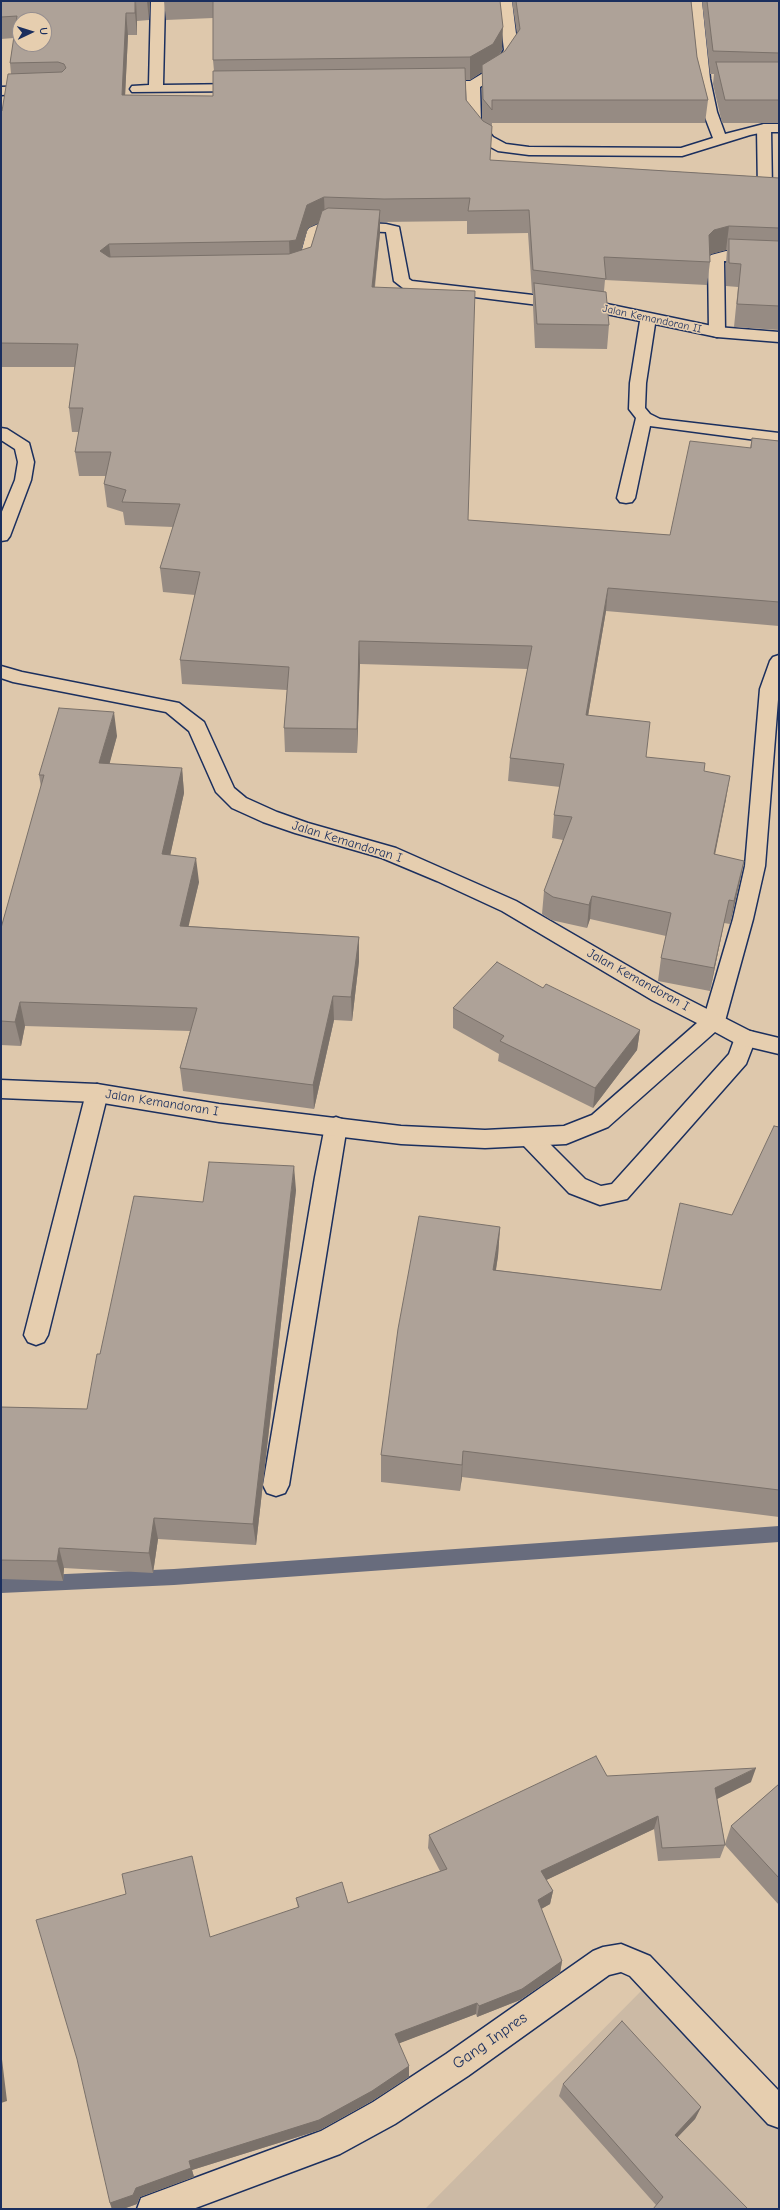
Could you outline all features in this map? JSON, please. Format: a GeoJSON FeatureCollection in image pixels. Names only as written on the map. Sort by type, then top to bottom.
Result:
{"type":"FeatureCollection","features":[{"type":"Feature","properties":{"kind":"street"},"geometry":{"type":"LineString","coordinates":[[156,89],[158,1]]}},
{"type":"Feature","properties":{"kind":"street"},"geometry":{"type":"LineString","coordinates":[[426,86],[473,85],[498,70],[511,50],[505,1]]}},
{"type":"Feature","properties":{"kind":"street"},"geometry":{"type":"LineString","coordinates":[[695,1],[703,79],[710,112],[720,139]]}},
{"type":"Feature","properties":{"kind":"street"},"geometry":{"type":"LineString","coordinates":[[703,79],[718,79]]}},
{"type":"Feature","properties":{"kind":"street"},"geometry":{"type":"LineString","coordinates":[[473,85],[474,122],[488,140],[503,148],[529,151],[682,152],[720,139],[764,128],[779,128]]}},
{"type":"Feature","properties":{"kind":"street"},"geometry":{"type":"LineString","coordinates":[[137,89],[259,88]]}},
{"type":"Feature","properties":{"kind":"street"},"geometry":{"type":"LineString","coordinates":[[1,91],[45,90]]}},
{"type":"Feature","properties":{"kind":"street"},"geometry":{"type":"LineString","coordinates":[[764,128],[765,191]]}},
{"type":"Feature","properties":{"kind":"street","name":"Jalan Kemandoran II"},"geometry":{"type":"LineString","coordinates":[[282,271],[305,267],[314,231],[325,225],[386,228],[394,230],[396,235],[402,281],[404,284],[602,308],[648,319],[717,332],[779,337]]}},
{"type":"Feature","properties":{"kind":"street"},"geometry":{"type":"LineString","coordinates":[[717,332],[716,258],[726,256],[779,258]]}},
{"type":"Feature","properties":{"kind":"street"},"geometry":{"type":"LineString","coordinates":[[648,319],[638,383],[637,409],[644,417],[656,423],[779,438]]}},
{"type":"Feature","properties":{"kind":"street"},"geometry":{"type":"LineString","coordinates":[[626,498],[644,417]]}},
{"type":"Feature","properties":{"kind":"street"},"geometry":{"type":"LineString","coordinates":[[1,434],[23,447],[26,462],[23,480],[1,536]]}},
{"type":"Feature","properties":{"kind":"street"},"geometry":{"type":"LineString","coordinates":[[714,1021],[741,926],[755,866],[769,689],[779,661]]}},
{"type":"Feature","properties":{"kind":"street","name":"Jalan Kemandoran I"},"geometry":{"type":"LineString","coordinates":[[1,672],[20,678],[172,707],[196,727],[207,747],[212,764],[226,792],[239,803],[289,824],[389,853],[444,876],[509,906],[660,994],[745,1038],[779,1046]]}},
{"type":"Feature","properties":{"kind":"street","name":"Jalan Kemandoran I"},"geometry":{"type":"LineString","coordinates":[[1,1089],[96,1093],[219,1112],[409,1135],[485,1140],[566,1135],[600,1121],[714,1021]]}},
{"type":"Feature","properties":{"kind":"street"},"geometry":{"type":"LineString","coordinates":[[530,1138],[577,1186],[600,1196],[619,1192],[738,1058],[745,1038]]}},
{"type":"Feature","properties":{"kind":"street"},"geometry":{"type":"LineString","coordinates":[[36,1336],[96,1093]]}},
{"type":"Feature","properties":{"kind":"street"},"geometry":{"type":"LineString","coordinates":[[276,1485],[326,1177],[336,1126]]}},
{"type":"Feature","properties":{"kind":"street","name":"Gang Inpres"},"geometry":{"type":"LineString","coordinates":[[152,2209],[329,2143],[384,2113],[457,2065],[603,1961],[620,1958],[640,1966],[779,2113]]}},
{"type":"Feature","properties":{"kind":"shaded area"},"geometry":{"type":"Polygon","coordinates":[[[649,1983],[779,2124],[779,2209],[425,2209],[649,1983]]]}},
{"type":"Feature","properties":{"kind":"building"},"geometry":{"type":"Polygon","coordinates":[[[1,1],[135,1],[135,13],[126,13],[122,95],[213,96],[213,71],[465,68],[466,100],[483,121],[492,126],[490,160],[779,178],[779,228],[729,226],[714,230],[709,235],[710,262],[604,257],[606,279],[533,270],[529,210],[468,211],[470,198],[384,199],[324,197],[307,205],[296,240],[109,244],[100,251],[109,257],[289,254],[311,247],[322,211],[328,208],[380,210],[372,287],[475,291],[468,520],[670,535],[690,441],[751,448],[752,438],[779,441],[779,602],[608,588],[586,715],[650,722],[646,757],[705,763],[704,771],[730,776],[714,854],[744,861],[734,901],[729,900],[714,968],[661,958],[671,913],[592,896],[589,905],[553,897],[544,891],[572,817],[554,815],[564,764],[510,758],[532,646],[359,641],[357,729],[284,728],[289,667],[180,660],[200,572],[160,568],[180,504],[122,502],[126,490],[104,484],[111,452],[75,452],[83,408],[69,408],[78,344],[1,343],[1,111],[8,74],[62,72],[66,68],[64,64],[58,62],[10,63],[12,50],[12,52],[52,52],[52,12],[12,12],[12,16],[1,17],[1,1]]]}},
{"type":"Feature","properties":{"kind":"building"},"geometry":{"type":"Polygon","coordinates":[[[213,1],[500,1],[503,27],[493,44],[470,57],[213,60],[213,1]]]}},
{"type":"Feature","properties":{"kind":"building"},"geometry":{"type":"Polygon","coordinates":[[[516,1],[691,1],[697,57],[708,100],[492,100],[492,110],[483,99],[482,65],[505,51],[520,29],[516,1]]]}},
{"type":"Feature","properties":{"kind":"building"},"geometry":{"type":"Polygon","coordinates":[[[707,1],[779,1],[779,53],[713,51],[707,1]]]}},
{"type":"Feature","properties":{"kind":"building"},"geometry":{"type":"Polygon","coordinates":[[[716,62],[779,62],[779,100],[725,100],[716,62]]]}},
{"type":"Feature","properties":{"kind":"building"},"geometry":{"type":"Polygon","coordinates":[[[729,239],[779,241],[779,306],[737,304],[741,264],[729,263],[729,239]]]}},
{"type":"Feature","properties":{"kind":"building"},"geometry":{"type":"Polygon","coordinates":[[[534,283],[606,292],[609,325],[537,324],[534,283]]]}},
{"type":"Feature","properties":{"kind":"building"},"geometry":{"type":"Polygon","coordinates":[[[59,708],[114,712],[99,763],[182,768],[162,854],[196,858],[180,926],[359,937],[351,997],[333,996],[313,1085],[180,1068],[197,1008],[20,1002],[15,1022],[1,1021],[1,928],[44,775],[39,775],[59,708]]]}},
{"type":"Feature","properties":{"kind":"building"},"geometry":{"type":"Polygon","coordinates":[[[497,962],[543,988],[546,984],[640,1030],[595,1088],[500,1041],[504,1036],[453,1008],[497,962]]]}},
{"type":"Feature","properties":{"kind":"building"},"geometry":{"type":"Polygon","coordinates":[[[774,1126],[779,1127],[779,1490],[463,1451],[462,1465],[381,1455],[398,1329],[419,1216],[500,1227],[493,1270],[661,1290],[680,1203],[732,1215],[774,1126]]]}},
{"type":"Feature","properties":{"kind":"building"},"geometry":{"type":"Polygon","coordinates":[[[209,1162],[294,1166],[253,1524],[154,1518],[149,1553],[59,1548],[57,1561],[1,1560],[1,1407],[87,1409],[97,1354],[100,1354],[134,1196],[203,1202],[209,1162]]]}},
{"type":"Feature","properties":{"kind":"building"},"geometry":{"type":"Polygon","coordinates":[[[596,1756],[607,1776],[756,1768],[715,1788],[725,1845],[662,1848],[658,1816],[541,1871],[553,1891],[538,1900],[562,1961],[522,1989],[479,2006],[477,2003],[395,2034],[409,2066],[372,2091],[319,2120],[189,2161],[191,2168],[136,2188],[133,2195],[110,2203],[77,2059],[36,1920],[126,1894],[122,1874],[192,1856],[210,1937],[299,1907],[296,1898],[342,1882],[348,1903],[447,1869],[429,1835],[596,1756]]]}},
{"type":"Feature","properties":{"kind":"building"},"geometry":{"type":"Polygon","coordinates":[[[779,1784],[779,1878],[731,1826],[779,1784]]]}},
{"type":"Feature","properties":{"kind":"building"},"geometry":{"type":"Polygon","coordinates":[[[622,2021],[701,2107],[675,2135],[748,2209],[653,2209],[663,2197],[563,2084],[622,2021]]]}},
{"type":"Feature","properties":{"kind":"waterway"},"geometry":{"type":"LineString","coordinates":[[1,1585],[174,1577],[779,1534]]}}]}
